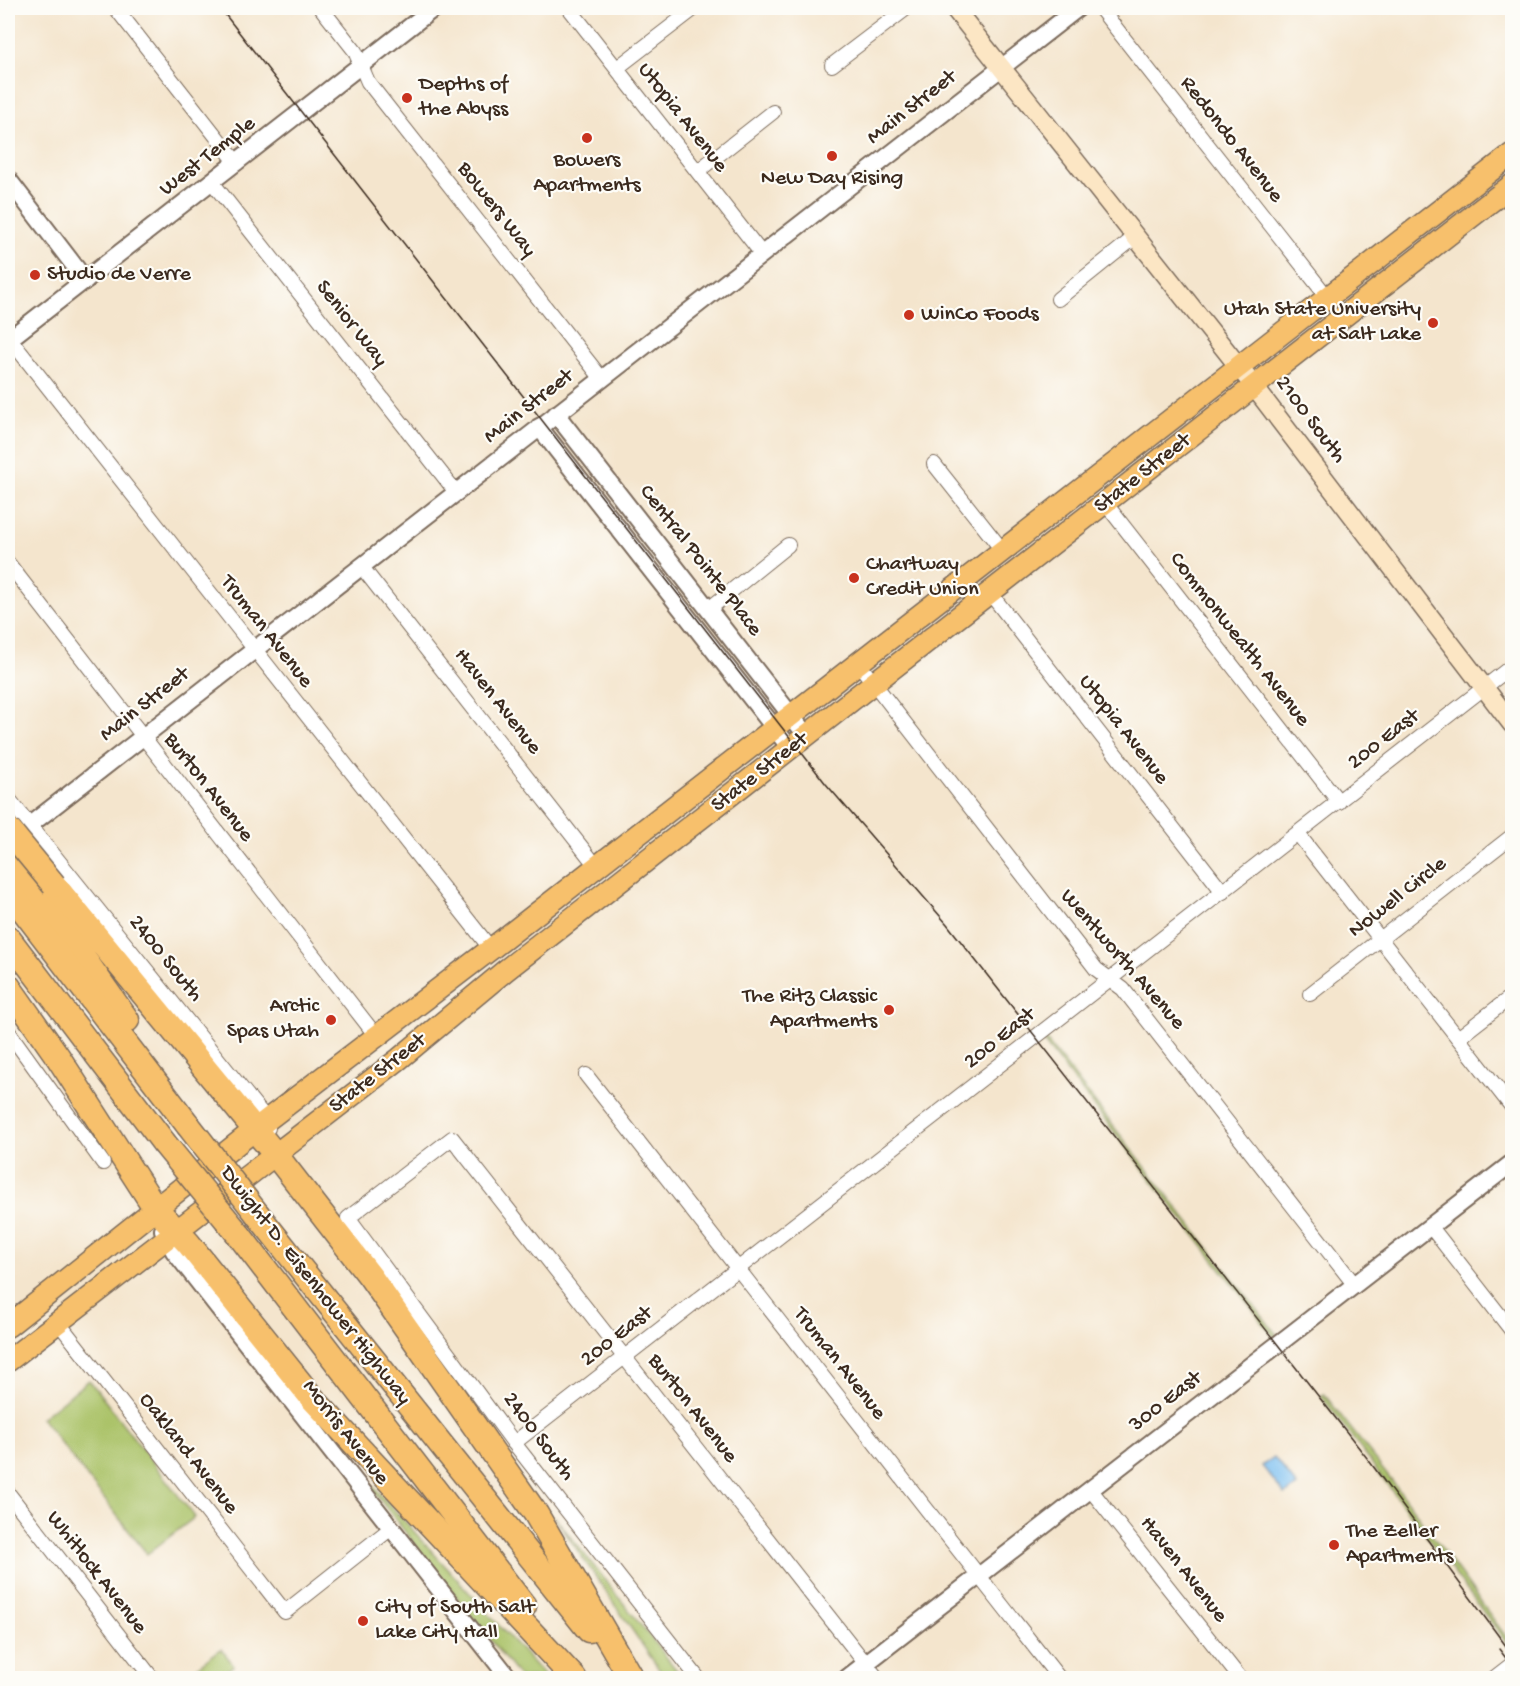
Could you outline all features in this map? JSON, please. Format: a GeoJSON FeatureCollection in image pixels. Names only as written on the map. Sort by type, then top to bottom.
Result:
{"type":"FeatureCollection","features":[{"type":"Feature","properties":{"kind":"highway"},"geometry":{"type":"LineString","coordinates":[[18,827],[47,890],[136,1034],[155,1082]]}},
{"type":"Feature","properties":{"kind":"highway"},"geometry":{"type":"LineString","coordinates":[[8,851],[47,890],[260,1125],[275,1154],[370,1275],[536,1514],[629,1678]]}},
{"type":"Feature","properties":{"kind":"highway","name":"Dwight D. Eisenhower Highway"},"geometry":{"type":"LineString","coordinates":[[8,890],[258,1215],[629,1678]]}},
{"type":"Feature","properties":{"kind":"highway","name":"Dwight D. Eisenhower Highway"},"geometry":{"type":"LineString","coordinates":[[8,938],[164,1143],[239,1235],[580,1678]]}},
{"type":"Feature","properties":{"kind":"highway"},"geometry":{"type":"LineString","coordinates":[[8,986],[58,1057],[172,1235],[312,1398],[574,1678]]}},
{"type":"Feature","properties":{"kind":"main road","name":"2100 South"},"geometry":{"type":"LineString","coordinates":[[954,8],[1239,367],[1512,724]]}},
{"type":"Feature","properties":{"kind":"main road","name":"State Street"},"geometry":{"type":"LineString","coordinates":[[8,1326],[260,1125],[533,917],[1512,154]]}},
{"type":"Feature","properties":{"kind":"main road","name":"State Street"},"geometry":{"type":"LineString","coordinates":[[8,1361],[1512,185]]}},
{"type":"Feature","properties":{"kind":"main road"},"geometry":{"type":"LineString","coordinates":[[949,625],[949,613],[957,603],[1002,566],[1003,551]]}},
{"type":"Feature","properties":{"kind":"main road"},"geometry":{"type":"LineString","coordinates":[[506,970],[509,950],[535,928],[533,917]]}},
{"type":"Feature","properties":{"kind":"main road"},"geometry":{"type":"LineString","coordinates":[[448,1018],[449,1001],[490,967],[491,949]]}},
{"type":"Feature","properties":{"kind":"street","name":"Bowers Way"},"geometry":{"type":"LineString","coordinates":[[321,8],[355,51],[368,82],[602,379]]}},
{"type":"Feature","properties":{"kind":"street","name":"West Temple"},"geometry":{"type":"LineString","coordinates":[[9,340],[434,8]]}},
{"type":"Feature","properties":{"kind":"street","name":"Utopia Avenue"},"geometry":{"type":"LineString","coordinates":[[569,8],[762,254]]}},
{"type":"Feature","properties":{"kind":"street"},"geometry":{"type":"LineString","coordinates":[[617,68],[695,8]]}},
{"type":"Feature","properties":{"kind":"street"},"geometry":{"type":"LineString","coordinates":[[832,65],[907,8]]}},
{"type":"Feature","properties":{"kind":"street","name":"Main Street"},"geometry":{"type":"LineString","coordinates":[[8,842],[18,827],[142,737],[1078,8]]}},
{"type":"Feature","properties":{"kind":"street","name":"Redondo Avenue"},"geometry":{"type":"LineString","coordinates":[[1100,8],[1328,298]]}},
{"type":"Feature","properties":{"kind":"street"},"geometry":{"type":"LineString","coordinates":[[118,11],[237,163]]}},
{"type":"Feature","properties":{"kind":"street"},"geometry":{"type":"LineString","coordinates":[[698,171],[773,112]]}},
{"type":"Feature","properties":{"kind":"street"},"geometry":{"type":"LineString","coordinates":[[8,179],[86,280]]}},
{"type":"Feature","properties":{"kind":"street","name":"Senior Way"},"geometry":{"type":"LineString","coordinates":[[212,182],[456,492]]}},
{"type":"Feature","properties":{"kind":"street"},"geometry":{"type":"LineString","coordinates":[[1058,299],[1135,237]]}},
{"type":"Feature","properties":{"kind":"street","name":"Truman Avenue"},"geometry":{"type":"LineString","coordinates":[[9,340],[491,949]]}},
{"type":"Feature","properties":{"kind":"street","name":"Central Pointe Place"},"geometry":{"type":"LineString","coordinates":[[556,414],[709,609],[783,722]]}},
{"type":"Feature","properties":{"kind":"street","name":"Central Pointe Place"},"geometry":{"type":"LineString","coordinates":[[539,428],[799,742]]}},
{"type":"Feature","properties":{"kind":"street"},"geometry":{"type":"LineString","coordinates":[[934,464],[1003,551]]}},
{"type":"Feature","properties":{"kind":"street","name":"Commonwealth Avenue"},"geometry":{"type":"LineString","coordinates":[[1106,504],[1339,802]]}},
{"type":"Feature","properties":{"kind":"street"},"geometry":{"type":"LineString","coordinates":[[709,609],[788,545]]}},
{"type":"Feature","properties":{"kind":"street","name":"Burton Avenue"},"geometry":{"type":"LineString","coordinates":[[8,563],[377,1037]]}},
{"type":"Feature","properties":{"kind":"street","name":"Haven Avenue"},"geometry":{"type":"LineString","coordinates":[[361,566],[597,867]]}},
{"type":"Feature","properties":{"kind":"street","name":"Utopia Avenue"},"geometry":{"type":"LineString","coordinates":[[990,593],[1223,892]]}},
{"type":"Feature","properties":{"kind":"street","name":"Wentworth Avenue"},"geometry":{"type":"LineString","coordinates":[[858,663],[1096,969],[1123,989],[1354,1284]]}},
{"type":"Feature","properties":{"kind":"street","name":"200 East"},"geometry":{"type":"LineString","coordinates":[[514,1443],[1512,666]]}},
{"type":"Feature","properties":{"kind":"street","name":"2400 South"},"geometry":{"type":"LineString","coordinates":[[8,798],[18,827],[260,1125]]}},
{"type":"Feature","properties":{"kind":"street"},"geometry":{"type":"LineString","coordinates":[[1298,834],[1512,1107]]}},
{"type":"Feature","properties":{"kind":"street","name":"Nowell Circle"},"geometry":{"type":"LineString","coordinates":[[1310,994],[1512,836]]}},
{"type":"Feature","properties":{"kind":"street"},"geometry":{"type":"LineString","coordinates":[[1458,1038],[1512,996]]}},
{"type":"Feature","properties":{"kind":"street"},"geometry":{"type":"LineString","coordinates":[[8,1031],[103,1163]]}},
{"type":"Feature","properties":{"kind":"street","name":"Truman Avenue"},"geometry":{"type":"LineString","coordinates":[[586,1075],[1059,1678]]}},
{"type":"Feature","properties":{"kind":"street","name":"Burton Avenue"},"geometry":{"type":"LineString","coordinates":[[452,1138],[877,1678]]}},
{"type":"Feature","properties":{"kind":"street","name":"2400 South"},"geometry":{"type":"LineString","coordinates":[[452,1138],[348,1218],[514,1443],[698,1678]]}},
{"type":"Feature","properties":{"kind":"street","name":"300 East"},"geometry":{"type":"LineString","coordinates":[[847,1678],[1043,1529],[1090,1489],[1512,1163]]}},
{"type":"Feature","properties":{"kind":"street"},"geometry":{"type":"LineString","coordinates":[[1431,1227],[1512,1331]]}},
{"type":"Feature","properties":{"kind":"street","name":"Morris Avenue"},"geometry":{"type":"LineString","coordinates":[[172,1235],[390,1529],[398,1535],[509,1678]]}},
{"type":"Feature","properties":{"kind":"street","name":"Oakland Avenue"},"geometry":{"type":"LineString","coordinates":[[58,1322],[285,1612],[390,1529]]}},
{"type":"Feature","properties":{"kind":"street","name":"Haven Avenue"},"geometry":{"type":"LineString","coordinates":[[1090,1489],[1240,1678]]}},
{"type":"Feature","properties":{"kind":"street","name":"Whitlock Avenue"},"geometry":{"type":"LineString","coordinates":[[8,1493],[152,1678]]}},
{"type":"Feature","properties":{"kind":"street"},"geometry":{"type":"LineString","coordinates":[[1494,1678],[1512,1664]]}},
{"type":"Feature","properties":{"kind":"green space"},"geometry":{"type":"Polygon","coordinates":[[[1045,1039],[1277,1335],[1274,1337],[1043,1041],[1045,1039]]]}},
{"type":"Feature","properties":{"kind":"green space"},"geometry":{"type":"Polygon","coordinates":[[[89,1380],[195,1517],[147,1554],[41,1418],[89,1380]]]}},
{"type":"Feature","properties":{"kind":"green space"},"geometry":{"type":"Polygon","coordinates":[[[1324,1394],[1401,1493],[1512,1645],[1511,1649],[1321,1396],[1324,1394]]]}},
{"type":"Feature","properties":{"kind":"green space"},"geometry":{"type":"Polygon","coordinates":[[[344,1454],[541,1672],[546,1678],[520,1678],[344,1454]]]}},
{"type":"Feature","properties":{"kind":"green space"},"geometry":{"type":"Polygon","coordinates":[[[554,1516],[683,1678],[665,1678],[554,1516]]]}},
{"type":"Feature","properties":{"kind":"green space"},"geometry":{"type":"Polygon","coordinates":[[[221,1649],[234,1665],[217,1678],[182,1678],[221,1649]]]}},
{"type":"Feature","properties":{"kind":"water"},"geometry":{"type":"Polygon","coordinates":[[[1274,1457],[1297,1486],[1285,1495],[1262,1466],[1274,1457]]]}},
{"type":"Feature","properties":{"kind":"tram line"},"geometry":{"type":"LineString","coordinates":[[220,8],[826,784],[947,924],[1367,1458],[1512,1654]]}},
{"type":"Feature","properties":{"kind":"tram line"},"geometry":{"type":"LineString","coordinates":[[1499,1649],[1512,1666]]}},
{"type":"Feature","properties":{"kind":"place","name":"Depths of the Abyss"},"geometry":{"type":"Point","coordinates":[407,98]}},
{"type":"Feature","properties":{"kind":"place","name":"Bowers Apartments"},"geometry":{"type":"Point","coordinates":[587,138]}},
{"type":"Feature","properties":{"kind":"place","name":"New Day Rising"},"geometry":{"type":"Point","coordinates":[832,156]}},
{"type":"Feature","properties":{"kind":"place","name":"Studio de Verre"},"geometry":{"type":"Point","coordinates":[35,275]}},
{"type":"Feature","properties":{"kind":"place","name":"WinCo Foods"},"geometry":{"type":"Point","coordinates":[909,315]}},
{"type":"Feature","properties":{"kind":"place","name":"Utah State University at Salt Lake"},"geometry":{"type":"Point","coordinates":[1433,323]}},
{"type":"Feature","properties":{"kind":"place","name":"Chartway Credit Union"},"geometry":{"type":"Point","coordinates":[854,578]}},
{"type":"Feature","properties":{"kind":"place","name":"The Ritz Classic Apartments"},"geometry":{"type":"Point","coordinates":[889,1010]}},
{"type":"Feature","properties":{"kind":"place","name":"Arctic Spas Utah"},"geometry":{"type":"Point","coordinates":[331,1020]}},
{"type":"Feature","properties":{"kind":"place","name":"The Zeller Apartments"},"geometry":{"type":"Point","coordinates":[1334,1545]}},
{"type":"Feature","properties":{"kind":"place","name":"City of South Salt Lake City Hall"},"geometry":{"type":"Point","coordinates":[363,1621]}}]}
